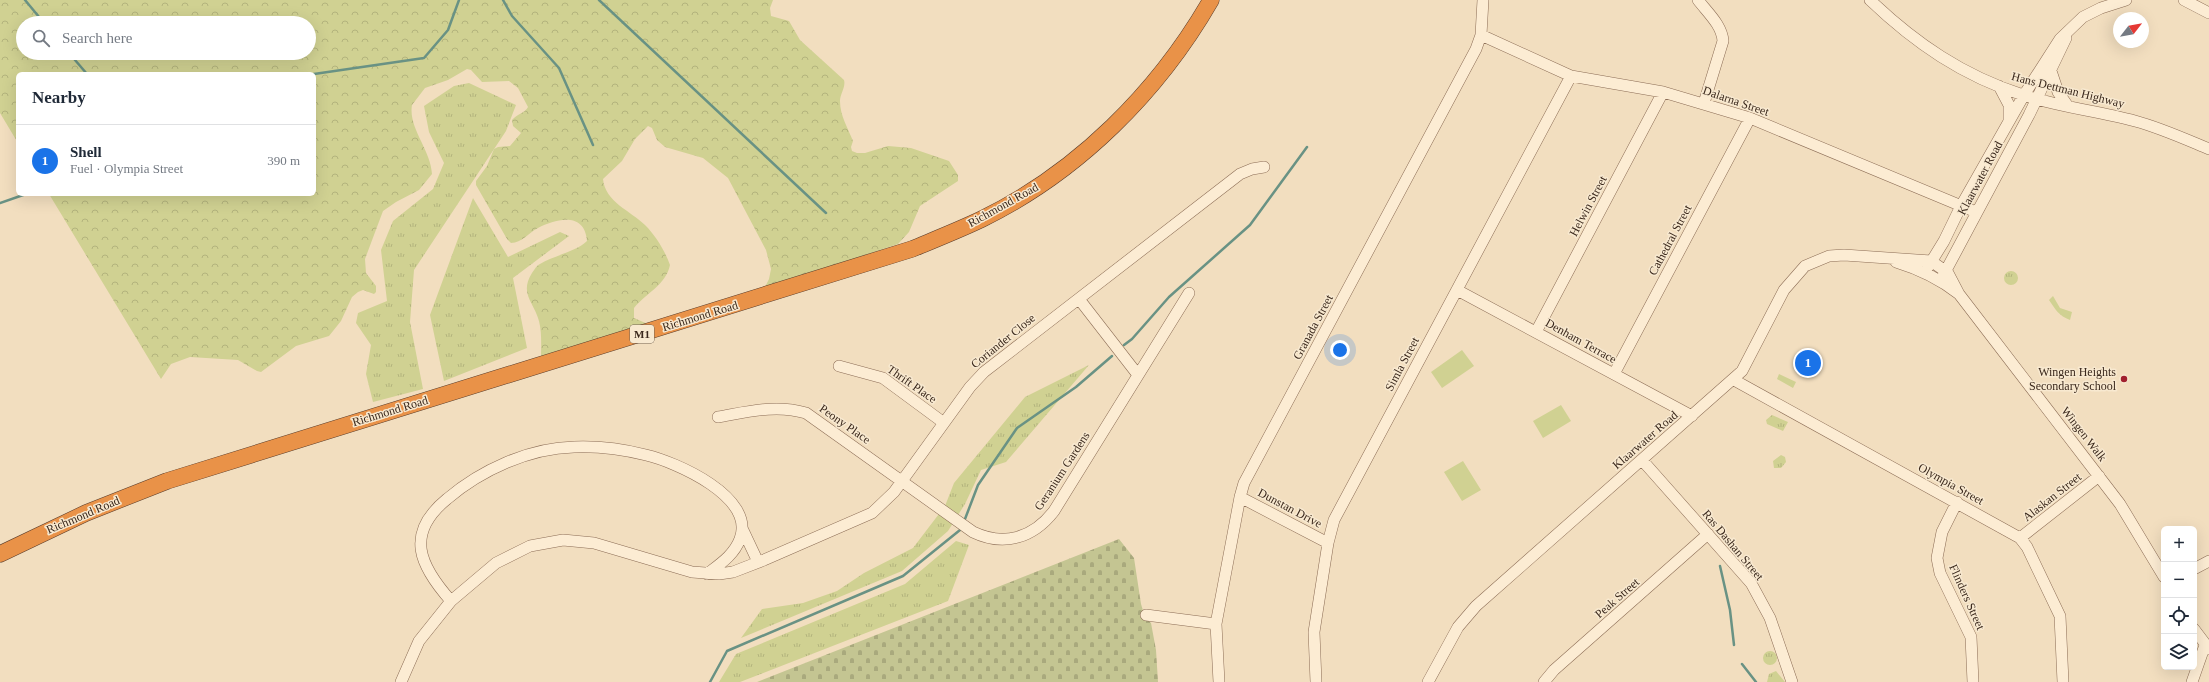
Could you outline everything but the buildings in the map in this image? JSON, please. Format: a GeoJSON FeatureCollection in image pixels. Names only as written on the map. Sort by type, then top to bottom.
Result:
{"type":"FeatureCollection","features":[{"type":"Feature","properties":{"kind":"highway","name":"Richmond Road"},"geometry":{"type":"LineString","coordinates":[[0,554],[86,513],[174,478],[912,249],[983,219],[1034,189],[1062,169],[1114,126],[1150,88],[1192,34],[1211,0]]}},
{"type":"Feature","properties":{"kind":"street","name":"Granada Street"},"geometry":{"type":"LineString","coordinates":[[1219,682],[1216,624],[1244,483],[1476,49],[1481,35],[1483,0]]}},
{"type":"Feature","properties":{"kind":"street"},"geometry":{"type":"LineString","coordinates":[[1698,0],[1718,25],[1723,41],[1704,103]]}},
{"type":"Feature","properties":{"kind":"street","name":"Klaarwater Road"},"geometry":{"type":"LineString","coordinates":[[1924,272],[2008,123],[2060,39],[2083,17],[2101,8],[2126,0]]}},
{"type":"Feature","properties":{"kind":"street"},"geometry":{"type":"LineString","coordinates":[[2184,0],[2209,13]]}},
{"type":"Feature","properties":{"kind":"street","name":"Hans Dettman Highway"},"geometry":{"type":"LineString","coordinates":[[1871,1],[1892,22],[1938,56],[1978,78],[2024,96],[2136,121],[2209,148]]}},
{"type":"Feature","properties":{"kind":"street","name":"Klaarwater Road"},"geometry":{"type":"LineString","coordinates":[[1888,259],[1924,272],[1943,276],[2037,99],[2065,44],[2068,31]]}},
{"type":"Feature","properties":{"kind":"street","name":"Dalarna Street"},"geometry":{"type":"LineString","coordinates":[[1481,35],[1571,76],[1663,92],[1704,103],[1750,118],[1976,212]]}},
{"type":"Feature","properties":{"kind":"street"},"geometry":{"type":"LineString","coordinates":[[2051,71],[2058,92],[2067,105]]}},
{"type":"Feature","properties":{"kind":"street","name":"Simla Street"},"geometry":{"type":"LineString","coordinates":[[1316,682],[1314,632],[1328,543],[1334,520],[1363,463],[1571,76]]}},
{"type":"Feature","properties":{"kind":"street"},"geometry":{"type":"LineString","coordinates":[[1999,86],[2010,109],[2008,123]]}},
{"type":"Feature","properties":{"kind":"street","name":"Helwin Street"},"geometry":{"type":"LineString","coordinates":[[1536,332],[1663,92]]}},
{"type":"Feature","properties":{"kind":"street","name":"Cathedral Street"},"geometry":{"type":"LineString","coordinates":[[1614,374],[1750,118]]}},
{"type":"Feature","properties":{"kind":"street","name":"Coriander Close"},"geometry":{"type":"LineString","coordinates":[[400,682],[419,641],[451,602],[496,563],[530,546],[555,541],[594,543],[680,569],[708,574],[733,572],[872,514],[888,499],[979,376],[1240,174],[1252,168],[1264,167]]}},
{"type":"Feature","properties":{"kind":"street","name":"Klaarwater Road"},"geometry":{"type":"LineString","coordinates":[[1428,682],[1458,627],[1472,610],[1734,380],[1748,363],[1784,290],[1804,266],[1829,256],[1844,255],[1931,261]]}},
{"type":"Feature","properties":{"kind":"street"},"geometry":{"type":"LineString","coordinates":[[1931,261],[1943,276]]}},
{"type":"Feature","properties":{"kind":"street","name":"Wingen Walk"},"geometry":{"type":"LineString","coordinates":[[1943,276],[1959,294],[2120,504],[2161,573]]}},
{"type":"Feature","properties":{"kind":"street","name":"Denham Terrace"},"geometry":{"type":"LineString","coordinates":[[1457,290],[1692,416]]}},
{"type":"Feature","properties":{"kind":"street","name":"Geranium Gardens"},"geometry":{"type":"LineString","coordinates":[[902,480],[965,527],[982,536],[1007,540],[1029,534],[1047,520],[1054,511],[1189,292]]}},
{"type":"Feature","properties":{"kind":"street"},"geometry":{"type":"LineString","coordinates":[[1079,299],[1138,375]]}},
{"type":"Feature","properties":{"kind":"street","name":"Thrift Place"},"geometry":{"type":"LineString","coordinates":[[839,366],[883,378],[944,424]]}},
{"type":"Feature","properties":{"kind":"street","name":"Olympia Street"},"geometry":{"type":"LineString","coordinates":[[1734,380],[2020,538],[2028,547],[2060,616],[2063,682]]}},
{"type":"Feature","properties":{"kind":"street","name":"Peony Place"},"geometry":{"type":"LineString","coordinates":[[718,417],[773,408],[785,408],[806,413],[902,480]]}},
{"type":"Feature","properties":{"kind":"street"},"geometry":{"type":"LineString","coordinates":[[451,602],[432,579],[423,562],[421,543],[426,521],[432,512],[475,479],[517,459],[544,451],[573,447],[609,448],[663,460],[696,475],[727,496],[738,513],[742,528],[758,562]]}},
{"type":"Feature","properties":{"kind":"street","name":"Ras Dashan Street"},"geometry":{"type":"LineString","coordinates":[[1642,460],[1751,583],[1763,603],[1792,682]]}},
{"type":"Feature","properties":{"kind":"street","name":"Alaskan Street"},"geometry":{"type":"LineString","coordinates":[[2020,538],[2099,476]]}},
{"type":"Feature","properties":{"kind":"street","name":"Dunstan Drive"},"geometry":{"type":"LineString","coordinates":[[1240,497],[1328,543]]}},
{"type":"Feature","properties":{"kind":"street","name":"Flinders Street"},"geometry":{"type":"LineString","coordinates":[[1957,502],[1942,532],[1937,558],[1940,573],[1971,637],[1973,682]]}},
{"type":"Feature","properties":{"kind":"street"},"geometry":{"type":"LineString","coordinates":[[708,574],[734,550],[740,539],[742,528]]}},
{"type":"Feature","properties":{"kind":"street","name":"Peak Street"},"geometry":{"type":"LineString","coordinates":[[1544,682],[1554,670],[1708,534]]}},
{"type":"Feature","properties":{"kind":"street"},"geometry":{"type":"LineString","coordinates":[[2197,567],[2209,560]]}},
{"type":"Feature","properties":{"kind":"street"},"geometry":{"type":"LineString","coordinates":[[1146,615],[1216,624]]}},
{"type":"Feature","properties":{"kind":"street"},"geometry":{"type":"LineString","coordinates":[[2192,682],[2207,647],[2197,633]]}},
{"type":"Feature","properties":{"kind":"green space"},"geometry":{"type":"Polygon","coordinates":[[[0,0],[773,0],[770,8],[771,16],[789,21],[800,40],[844,80],[840,98],[840,106],[853,141],[851,147],[852,151],[857,153],[865,153],[888,146],[911,148],[949,161],[958,175],[958,181],[920,206],[909,232],[898,244],[764,289],[769,279],[771,269],[766,250],[728,178],[703,158],[665,147],[657,140],[652,128],[648,126],[635,139],[622,161],[603,179],[608,194],[613,200],[645,225],[653,234],[666,254],[670,265],[668,272],[660,283],[634,308],[634,318],[650,325],[541,358],[540,326],[537,314],[527,292],[528,280],[536,268],[545,261],[583,245],[587,241],[585,232],[581,225],[576,222],[561,220],[545,224],[534,230],[522,240],[515,243],[511,243],[507,239],[476,185],[476,181],[487,166],[494,149],[498,147],[510,146],[521,133],[513,126],[512,120],[525,111],[528,107],[518,88],[509,81],[482,82],[471,70],[467,69],[448,80],[425,88],[412,105],[413,122],[428,156],[432,174],[419,190],[396,202],[383,211],[365,259],[366,273],[376,286],[376,292],[374,294],[363,290],[358,292],[352,297],[341,321],[329,336],[296,346],[261,372],[238,360],[190,357],[171,364],[161,379],[50,196],[316,196],[316,72],[16,72],[16,140],[0,113],[0,0]]]}},
{"type":"Feature","properties":{"kind":"green space"},"geometry":{"type":"Polygon","coordinates":[[[469,83],[516,105],[506,131],[414,270],[410,322],[423,389],[373,402],[366,374],[371,345],[356,323],[358,313],[387,301],[381,250],[393,221],[433,189],[444,163],[429,132],[424,106],[454,86],[469,83]]]}},
{"type":"Feature","properties":{"kind":"green space"},"geometry":{"type":"Polygon","coordinates":[[[473,198],[508,257],[560,232],[569,236],[513,278],[527,348],[444,381],[430,315],[473,198]]]}},
{"type":"Feature","properties":{"kind":"green space"},"geometry":{"type":"Polygon","coordinates":[[[2011,271],[2016,273],[2018,278],[2016,283],[2011,285],[2006,283],[2004,278],[2006,273],[2011,271]]]}},
{"type":"Feature","properties":{"kind":"green space"},"geometry":{"type":"Polygon","coordinates":[[[2053,296],[2060,308],[2072,312],[2070,320],[2060,314],[2053,306],[2049,300],[2053,296]]]}},
{"type":"Feature","properties":{"kind":"green space"},"geometry":{"type":"Polygon","coordinates":[[[1462,350],[1474,366],[1442,388],[1431,372],[1462,350]]]}},
{"type":"Feature","properties":{"kind":"green space"},"geometry":{"type":"Polygon","coordinates":[[[1089,365],[1006,462],[981,470],[965,504],[948,531],[902,571],[741,638],[762,609],[803,603],[837,591],[864,573],[913,548],[945,506],[954,483],[1025,397],[1089,365]]]}},
{"type":"Feature","properties":{"kind":"green space"},"geometry":{"type":"Polygon","coordinates":[[[1779,374],[1796,382],[1793,388],[1777,379],[1779,374]]]}},
{"type":"Feature","properties":{"kind":"green space"},"geometry":{"type":"Polygon","coordinates":[[[1561,405],[1571,421],[1543,438],[1533,421],[1561,405]]]}},
{"type":"Feature","properties":{"kind":"green space"},"geometry":{"type":"Polygon","coordinates":[[[1772,415],[1788,422],[1783,431],[1767,424],[1766,420],[1772,415]]]}},
{"type":"Feature","properties":{"kind":"green space"},"geometry":{"type":"Polygon","coordinates":[[[1781,455],[1785,457],[1786,462],[1781,468],[1774,468],[1773,461],[1781,455]]]}},
{"type":"Feature","properties":{"kind":"green space"},"geometry":{"type":"Polygon","coordinates":[[[1463,461],[1481,490],[1462,501],[1444,472],[1463,461]]]}},
{"type":"Feature","properties":{"kind":"green space"},"geometry":{"type":"Polygon","coordinates":[[[1119,539],[1134,558],[1141,604],[1145,617],[1151,623],[1156,650],[1158,682],[757,682],[1119,539]]]}},
{"type":"Feature","properties":{"kind":"green space"},"geometry":{"type":"Polygon","coordinates":[[[956,541],[969,545],[948,601],[740,682],[719,682],[736,654],[905,584],[956,541]]]}},
{"type":"Feature","properties":{"kind":"green space"},"geometry":{"type":"Polygon","coordinates":[[[1770,651],[1775,653],[1777,658],[1775,663],[1770,665],[1765,663],[1763,658],[1765,653],[1770,651]]]}},
{"type":"Feature","properties":{"kind":"green space"},"geometry":{"type":"Polygon","coordinates":[[[1776,671],[1785,682],[1767,682],[1769,674],[1776,671]]]}},
{"type":"Feature","properties":{"kind":"waterway"},"geometry":{"type":"LineString","coordinates":[[25,0],[38,16]]}},
{"type":"Feature","properties":{"kind":"waterway"},"geometry":{"type":"LineString","coordinates":[[316,74],[424,58],[448,30],[459,0]]}},
{"type":"Feature","properties":{"kind":"waterway"},"geometry":{"type":"LineString","coordinates":[[503,0],[512,16],[559,68],[593,145]]}},
{"type":"Feature","properties":{"kind":"waterway"},"geometry":{"type":"LineString","coordinates":[[599,0],[826,213]]}},
{"type":"Feature","properties":{"kind":"waterway"},"geometry":{"type":"LineString","coordinates":[[75,60],[85,72]]}},
{"type":"Feature","properties":{"kind":"waterway"},"geometry":{"type":"LineString","coordinates":[[1124,345],[1132,339],[1169,297],[1250,225],[1307,147]]}},
{"type":"Feature","properties":{"kind":"waterway"},"geometry":{"type":"LineString","coordinates":[[0,203],[20,196]]}},
{"type":"Feature","properties":{"kind":"waterway"},"geometry":{"type":"LineString","coordinates":[[965,519],[978,485],[1017,428],[1076,387],[1112,356]]}},
{"type":"Feature","properties":{"kind":"waterway"},"geometry":{"type":"LineString","coordinates":[[710,682],[727,651],[903,576],[960,530]]}},
{"type":"Feature","properties":{"kind":"waterway"},"geometry":{"type":"LineString","coordinates":[[1720,566],[1730,610],[1734,645]]}},
{"type":"Feature","properties":{"kind":"waterway"},"geometry":{"type":"LineString","coordinates":[[1742,664],[1756,682]]}},
{"type":"Feature","properties":{"kind":"place","name":"Shell"},"geometry":{"type":"Point","coordinates":[1808,363]}},
{"type":"Feature","properties":{"kind":"place","name":"Wingen Heights Secondary School"},"geometry":{"type":"Point","coordinates":[2124,379]}}]}
